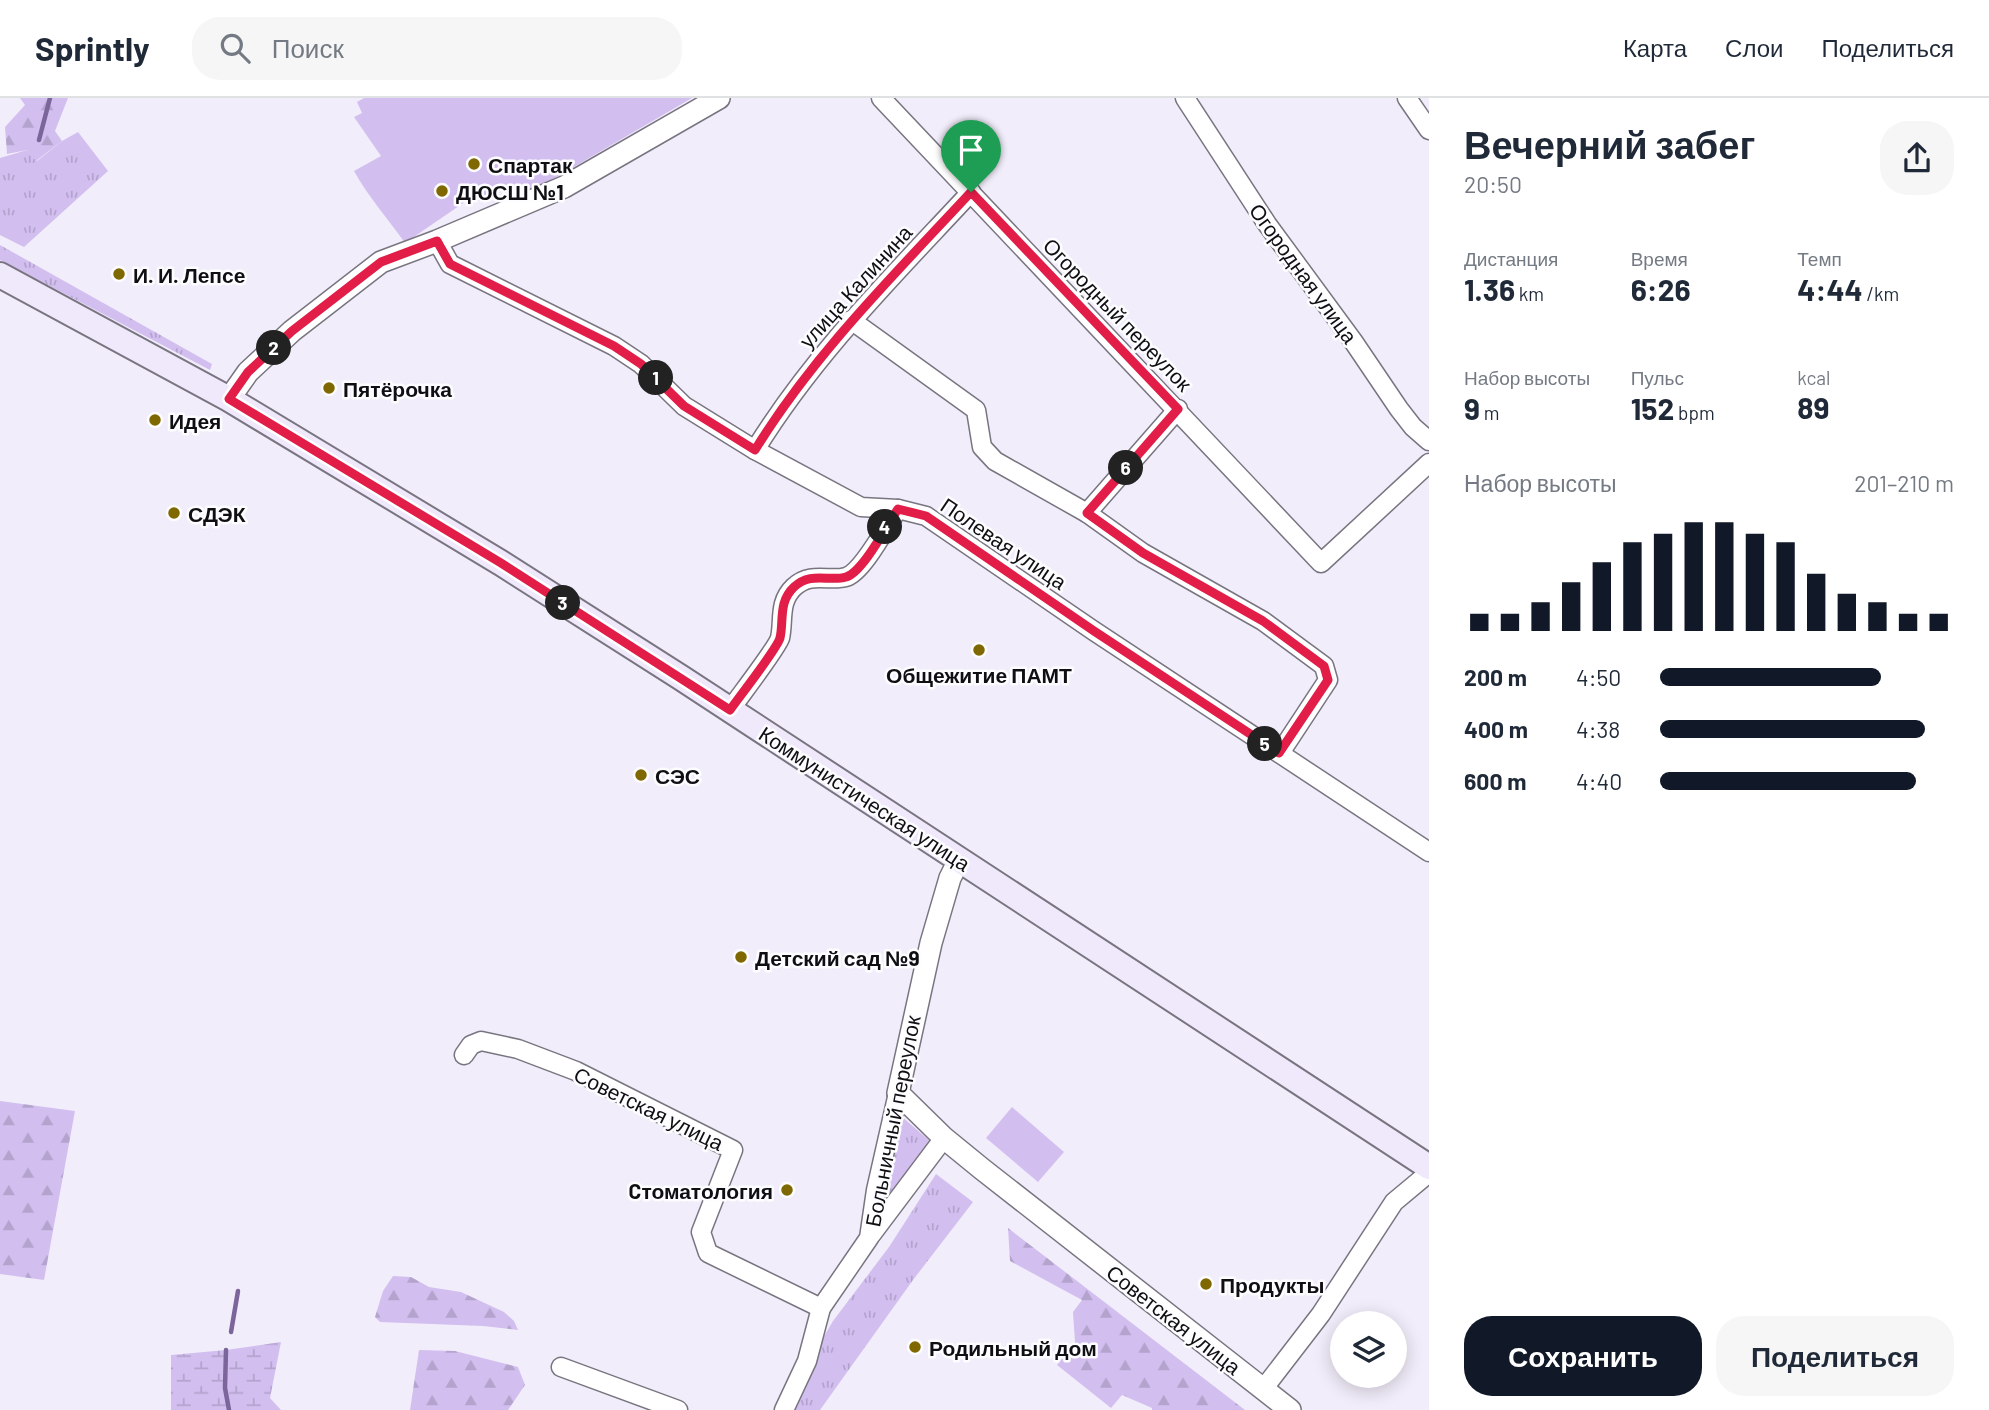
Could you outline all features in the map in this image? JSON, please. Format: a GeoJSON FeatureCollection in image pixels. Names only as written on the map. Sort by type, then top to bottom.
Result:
{"type":"FeatureCollection","features":[{"type":"Feature","properties":{"kind":"main road","name":"Коммунистическая улица"},"geometry":{"type":"LineString","coordinates":[[0,275],[229,399],[501,563],[730,710],[1429,1169]]}},
{"type":"Feature","properties":{"kind":"street"},"geometry":{"type":"LineString","coordinates":[[229,399],[248,372],[292,331],[381,262],[564,187],[719,98]]}},
{"type":"Feature","properties":{"kind":"street","name":"Огородный переулок"},"geometry":{"type":"LineString","coordinates":[[881,98],[1321,563],[1429,463]]}},
{"type":"Feature","properties":{"kind":"street","name":"Огородная улица"},"geometry":{"type":"LineString","coordinates":[[1185,98],[1267,224],[1399,409],[1429,441]]}},
{"type":"Feature","properties":{"kind":"street"},"geometry":{"type":"LineString","coordinates":[[1407,98],[1429,130]]}},
{"type":"Feature","properties":{"kind":"street","name":"улица Калинина"},"geometry":{"type":"LineString","coordinates":[[755,450],[785,402],[851,320],[971,192]]}},
{"type":"Feature","properties":{"kind":"street","name":"Полевая улица"},"geometry":{"type":"LineString","coordinates":[[437,241],[450,264],[614,346],[641,364],[684,406],[755,450],[861,507],[898,509],[926,516],[1083,624],[1429,852]]}},
{"type":"Feature","properties":{"kind":"street"},"geometry":{"type":"LineString","coordinates":[[851,320],[976,410],[982,447],[995,461],[1087,513],[1143,553],[1263,621],[1324,666],[1328,680],[1279,753]]}},
{"type":"Feature","properties":{"kind":"street"},"geometry":{"type":"LineString","coordinates":[[1087,513],[1178,409]]}},
{"type":"Feature","properties":{"kind":"street"},"geometry":{"type":"LineString","coordinates":[[730,710],[780,640],[783,604],[794,587],[809,579],[844,578],[855,572],[869,556],[898,509]]}},
{"type":"Feature","properties":{"kind":"street","name":"Больничный переулок"},"geometry":{"type":"LineString","coordinates":[[784,1410],[807,1361],[821,1308],[869,1238],[876,1190],[931,943],[950,878],[959,860]]}},
{"type":"Feature","properties":{"kind":"street","name":"Советская улица"},"geometry":{"type":"LineString","coordinates":[[464,1055],[471,1045],[481,1041],[518,1049],[576,1072],[733,1150],[701,1232],[708,1253],[821,1308]]}},
{"type":"Feature","properties":{"kind":"street","name":"Советская улица"},"geometry":{"type":"LineString","coordinates":[[898,1093],[944,1138],[1290,1410]]}},
{"type":"Feature","properties":{"kind":"street"},"geometry":{"type":"LineString","coordinates":[[869,1238],[944,1138]]}},
{"type":"Feature","properties":{"kind":"street"},"geometry":{"type":"LineString","coordinates":[[1264,1388],[1321,1314],[1394,1202],[1429,1169]]}},
{"type":"Feature","properties":{"kind":"street"},"geometry":{"type":"LineString","coordinates":[[561,1367],[678,1410]]}},
{"type":"Feature","properties":{"kind":"green space"},"geometry":{"type":"Polygon","coordinates":[[[20,98],[68,98],[55,131],[62,141],[36,161],[27,150],[7,154],[5,127],[25,105],[20,98]]]}},
{"type":"Feature","properties":{"kind":"green space","name":"Спартак"},"geometry":{"type":"Polygon","coordinates":[[[364,98],[692,98],[512,203],[501,187],[479,201],[475,195],[405,243],[354,171],[381,156],[354,117],[362,113],[357,102],[364,98]]]}},
{"type":"Feature","properties":{"kind":"green space"},"geometry":{"type":"Polygon","coordinates":[[[78,132],[108,171],[24,247],[0,235],[0,158],[27,150],[37,161],[78,132]]]}},
{"type":"Feature","properties":{"kind":"green space"},"geometry":{"type":"Polygon","coordinates":[[[0,245],[212,364],[210,370],[0,260],[0,245]]]}},
{"type":"Feature","properties":{"kind":"green space"},"geometry":{"type":"Polygon","coordinates":[[[0,1101],[75,1111],[44,1280],[0,1274],[0,1101]]]}},
{"type":"Feature","properties":{"kind":"green space"},"geometry":{"type":"Polygon","coordinates":[[[1012,1107],[1064,1152],[1038,1182],[986,1138],[1012,1107]]]}},
{"type":"Feature","properties":{"kind":"green space"},"geometry":{"type":"Polygon","coordinates":[[[901,1116],[930,1141],[889,1194],[883,1191],[901,1116]]]}},
{"type":"Feature","properties":{"kind":"green space"},"geometry":{"type":"Polygon","coordinates":[[[936,1174],[973,1202],[913,1280],[820,1410],[788,1410],[809,1362],[833,1321],[889,1247],[936,1174]]]}},
{"type":"Feature","properties":{"kind":"green space"},"geometry":{"type":"Polygon","coordinates":[[[1008,1228],[1245,1410],[1152,1410],[1122,1395],[1111,1408],[1057,1365],[1075,1342],[1073,1312],[1082,1300],[1010,1261],[1008,1228]]]}},
{"type":"Feature","properties":{"kind":"green space"},"geometry":{"type":"Polygon","coordinates":[[[393,1276],[411,1277],[429,1287],[461,1292],[504,1312],[514,1321],[518,1330],[380,1322],[375,1317],[383,1291],[393,1276]]]}},
{"type":"Feature","properties":{"kind":"green space"},"geometry":{"type":"Polygon","coordinates":[[[281,1342],[270,1398],[281,1410],[171,1410],[171,1355],[281,1342]]]}},
{"type":"Feature","properties":{"kind":"green space"},"geometry":{"type":"Polygon","coordinates":[[[419,1350],[455,1351],[518,1367],[525,1385],[508,1410],[410,1410],[419,1350]]]}},
{"type":"Feature","properties":{"kind":"waterway"},"geometry":{"type":"LineString","coordinates":[[39,140],[50,98]]}},
{"type":"Feature","properties":{"kind":"waterway"},"geometry":{"type":"LineString","coordinates":[[231,1332],[238,1291]]}},
{"type":"Feature","properties":{"kind":"waterway"},"geometry":{"type":"LineString","coordinates":[[226,1350],[225,1388],[229,1410]]}},
{"type":"Feature","properties":{"kind":"place","name":"Спартак"},"geometry":{"type":"Point","coordinates":[474,164]}},
{"type":"Feature","properties":{"kind":"place","name":"ДЮСШ №1"},"geometry":{"type":"Point","coordinates":[442,191]}},
{"type":"Feature","properties":{"kind":"place","name":"И. И. Лепсе"},"geometry":{"type":"Point","coordinates":[119,274]}},
{"type":"Feature","properties":{"kind":"place","name":"Пятёрочка"},"geometry":{"type":"Point","coordinates":[329,388]}},
{"type":"Feature","properties":{"kind":"place","name":"Идея"},"geometry":{"type":"Point","coordinates":[155,420]}},
{"type":"Feature","properties":{"kind":"place","name":"СДЭК"},"geometry":{"type":"Point","coordinates":[174,513]}},
{"type":"Feature","properties":{"kind":"place","name":"Общежитие ПАМТ"},"geometry":{"type":"Point","coordinates":[979,650]}},
{"type":"Feature","properties":{"kind":"place","name":"СЭС"},"geometry":{"type":"Point","coordinates":[641,775]}},
{"type":"Feature","properties":{"kind":"place","name":"Детский сад №9"},"geometry":{"type":"Point","coordinates":[741,957]}},
{"type":"Feature","properties":{"kind":"place","name":"Cтоматология"},"geometry":{"type":"Point","coordinates":[787,1190]}},
{"type":"Feature","properties":{"kind":"place","name":"Продукты"},"geometry":{"type":"Point","coordinates":[1206,1284]}},
{"type":"Feature","properties":{"kind":"place","name":"Родильный дом"},"geometry":{"type":"Point","coordinates":[915,1347]}},
{"type":"Feature","properties":{"kind":"route"},"geometry":{"type":"LineString","coordinates":[[971,192],[1178,409],[1087,513],[1143,553],[1263,621],[1324,666],[1328,680],[1279,753],[926,516],[898,509],[869,556],[855,572],[844,578],[809,579],[794,587],[783,604],[780,640],[730,710],[501,563],[229,399],[248,372],[292,331],[381,262],[437,241],[450,264],[614,346],[641,364],[684,406],[755,450],[785,402],[851,320],[971,192]]}}]}
